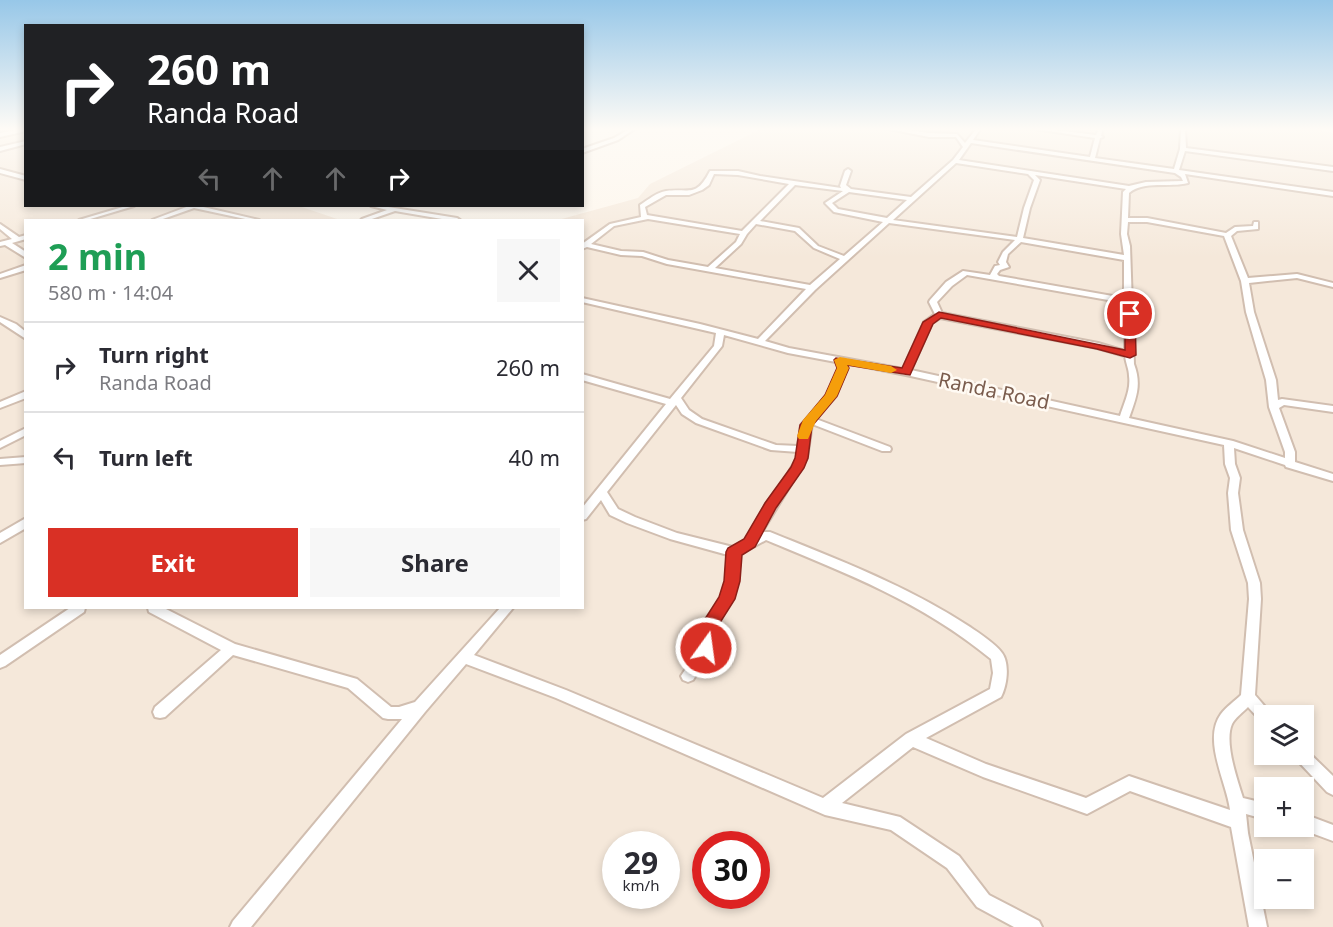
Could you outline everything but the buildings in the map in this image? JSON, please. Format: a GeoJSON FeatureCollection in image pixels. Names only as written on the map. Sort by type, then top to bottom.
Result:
{"type":"FeatureCollection","features":[{"type":"Feature","properties":{"kind":"street"},"geometry":{"type":"LineString","coordinates":[[2,171],[24,177]]}},
{"type":"Feature","properties":{"kind":"street"},"geometry":{"type":"LineString","coordinates":[[848,171],[843,186],[849,190]]}},
{"type":"Feature","properties":{"kind":"street"},"geometry":{"type":"LineString","coordinates":[[760,342],[844,258],[943,171]]}},
{"type":"Feature","properties":{"kind":"street"},"geometry":{"type":"LineString","coordinates":[[1015,171],[1129,188],[1186,182],[1184,176],[1176,171]]}},
{"type":"Feature","properties":{"kind":"street"},"geometry":{"type":"LineString","coordinates":[[1178,171],[1333,194]]}},
{"type":"Feature","properties":{"kind":"street"},"geometry":{"type":"LineString","coordinates":[[646,217],[642,206],[644,204],[665,193],[689,193],[700,189],[707,184],[712,172],[738,173],[910,199]]}},
{"type":"Feature","properties":{"kind":"street"},"geometry":{"type":"LineString","coordinates":[[997,278],[993,273],[998,268],[1005,267],[1002,262],[1005,253],[1017,243],[1021,236],[1027,208],[1037,180],[1031,174]]}},
{"type":"Feature","properties":{"kind":"street"},"geometry":{"type":"LineString","coordinates":[[0,180],[16,175]]}},
{"type":"Feature","properties":{"kind":"street"},"geometry":{"type":"LineString","coordinates":[[709,270],[739,243],[744,233],[794,183]]}},
{"type":"Feature","properties":{"kind":"street"},"geometry":{"type":"LineString","coordinates":[[1124,419],[1134,389],[1130,355],[1127,258],[1124,234],[1126,192],[1129,188]]}},
{"type":"Feature","properties":{"kind":"street"},"geometry":{"type":"LineString","coordinates":[[849,190],[828,202],[836,211],[1127,258]]}},
{"type":"Feature","properties":{"kind":"street"},"geometry":{"type":"LineString","coordinates":[[86,219],[128,207]]}},
{"type":"Feature","properties":{"kind":"street"},"geometry":{"type":"LineString","coordinates":[[158,219],[191,207]]}},
{"type":"Feature","properties":{"kind":"street"},"geometry":{"type":"LineString","coordinates":[[198,207],[252,219]]}},
{"type":"Feature","properties":{"kind":"street"},"geometry":{"type":"LineString","coordinates":[[379,207],[451,219]]}},
{"type":"Feature","properties":{"kind":"street"},"geometry":{"type":"LineString","coordinates":[[367,219],[404,207]]}},
{"type":"Feature","properties":{"kind":"street"},"geometry":{"type":"LineString","coordinates":[[585,246],[609,227],[622,219],[633,216],[744,233]]}},
{"type":"Feature","properties":{"kind":"street"},"geometry":{"type":"LineString","coordinates":[[1125,220],[1147,220],[1227,235],[1235,229],[1257,228],[1256,224]]}},
{"type":"Feature","properties":{"kind":"street"},"geometry":{"type":"LineString","coordinates":[[755,222],[796,229],[816,248],[844,258]]}},
{"type":"Feature","properties":{"kind":"street"},"geometry":{"type":"LineString","coordinates":[[0,226],[17,239]]}},
{"type":"Feature","properties":{"kind":"street"},"geometry":{"type":"LineString","coordinates":[[1227,235],[1245,281],[1250,312],[1270,374],[1274,406],[1290,452],[1290,465]]}},
{"type":"Feature","properties":{"kind":"street"},"geometry":{"type":"LineString","coordinates":[[3,243],[24,237]]}},
{"type":"Feature","properties":{"kind":"street"},"geometry":{"type":"LineString","coordinates":[[3,243],[24,255]]}},
{"type":"Feature","properties":{"kind":"street"},"geometry":{"type":"LineString","coordinates":[[585,246],[621,254],[642,254],[667,262],[812,288]]}},
{"type":"Feature","properties":{"kind":"street"},"geometry":{"type":"LineString","coordinates":[[0,276],[24,268]]}},
{"type":"Feature","properties":{"kind":"street"},"geometry":{"type":"LineString","coordinates":[[939,315],[933,302],[937,296],[966,273],[1129,301]]}},
{"type":"Feature","properties":{"kind":"street"},"geometry":{"type":"LineString","coordinates":[[1245,281],[1297,276],[1333,285]]}},
{"type":"Feature","properties":{"kind":"street","name":"Randa Road"},"geometry":{"type":"LineString","coordinates":[[584,300],[840,360],[906,372],[1229,443],[1333,478]]}},
{"type":"Feature","properties":{"kind":"street"},"geometry":{"type":"LineString","coordinates":[[906,372],[928,322],[939,315],[1098,346],[1130,355]]}},
{"type":"Feature","properties":{"kind":"street"},"geometry":{"type":"LineString","coordinates":[[0,319],[24,335]]}},
{"type":"Feature","properties":{"kind":"street"},"geometry":{"type":"LineString","coordinates":[[584,513],[718,346],[720,331]]}},
{"type":"Feature","properties":{"kind":"street"},"geometry":{"type":"LineString","coordinates":[[750,543],[770,507],[797,468],[806,425],[831,396],[843,368],[840,360]]}},
{"type":"Feature","properties":{"kind":"street"},"geometry":{"type":"LineString","coordinates":[[584,378],[674,400],[685,412],[699,421],[775,448],[802,449]]}},
{"type":"Feature","properties":{"kind":"street"},"geometry":{"type":"LineString","coordinates":[[0,405],[24,395]]}},
{"type":"Feature","properties":{"kind":"street"},"geometry":{"type":"LineString","coordinates":[[1274,406],[1282,402],[1333,409]]}},
{"type":"Feature","properties":{"kind":"street"},"geometry":{"type":"LineString","coordinates":[[810,420],[885,449]]}},
{"type":"Feature","properties":{"kind":"street"},"geometry":{"type":"LineString","coordinates":[[0,445],[24,432]]}},
{"type":"Feature","properties":{"kind":"street"},"geometry":{"type":"LineString","coordinates":[[1229,443],[1230,464],[1235,478],[1233,493],[1237,530],[1254,583],[1255,599],[1248,697],[1226,718],[1221,736],[1228,775],[1237,804],[1240,833],[1258,927]]}},
{"type":"Feature","properties":{"kind":"street"},"geometry":{"type":"LineString","coordinates":[[0,462],[24,460]]}},
{"type":"Feature","properties":{"kind":"street"},"geometry":{"type":"LineString","coordinates":[[601,492],[614,512],[631,520],[674,536],[734,552],[766,535],[909,595],[973,634],[997,656],[999,673],[996,693],[911,739],[825,807]]}},
{"type":"Feature","properties":{"kind":"street"},"geometry":{"type":"LineString","coordinates":[[0,539],[24,523]]}},
{"type":"Feature","properties":{"kind":"street"},"geometry":{"type":"LineString","coordinates":[[688,676],[706,648],[713,619],[727,599],[732,581],[734,552]]}},
{"type":"Feature","properties":{"kind":"street"},"geometry":{"type":"LineString","coordinates":[[0,662],[77,609]]}},
{"type":"Feature","properties":{"kind":"street"},"geometry":{"type":"LineString","coordinates":[[156,609],[231,649],[352,683],[388,713],[399,713],[421,706]]}},
{"type":"Feature","properties":{"kind":"street"},"geometry":{"type":"LineString","coordinates":[[239,927],[421,706],[506,609]]}},
{"type":"Feature","properties":{"kind":"street"},"geometry":{"type":"LineString","coordinates":[[0,651],[18,648]]}},
{"type":"Feature","properties":{"kind":"street"},"geometry":{"type":"LineString","coordinates":[[160,712],[231,649]]}},
{"type":"Feature","properties":{"kind":"street"},"geometry":{"type":"LineString","coordinates":[[463,657],[572,699],[825,807],[894,823],[953,862],[983,901],[1033,927]]}},
{"type":"Feature","properties":{"kind":"street"},"geometry":{"type":"LineString","coordinates":[[1248,697],[1256,705]]}},
{"type":"Feature","properties":{"kind":"street"},"geometry":{"type":"LineString","coordinates":[[911,739],[983,770],[1088,806],[1129,783],[1240,822]]}},
{"type":"Feature","properties":{"kind":"street"},"geometry":{"type":"LineString","coordinates":[[1312,765],[1333,787]]}},
{"type":"Feature","properties":{"kind":"street"},"geometry":{"type":"LineString","coordinates":[[1237,804],[1254,808]]}},
{"type":"Feature","properties":{"kind":"street"},"geometry":{"type":"LineString","coordinates":[[1314,825],[1333,832]]}},
{"type":"Feature","properties":{"kind":"shaded area"},"geometry":{"type":"Polygon","coordinates":[[[0,171],[24,171],[24,207],[302,207],[337,219],[24,219],[24,609],[584,609],[584,219],[562,219],[638,198],[650,184],[676,171],[1333,171],[1333,927],[0,927],[0,171]]]}},
{"type":"Feature","properties":{"kind":"slow traffic"},"geometry":{"type":"LineString","coordinates":[[804,436],[806,425],[831,396],[843,368],[840,360],[891,370]]}},
{"type":"Feature","properties":{"kind":"route"},"geometry":{"type":"LineString","coordinates":[[706,648],[713,619],[727,599],[732,581],[734,552],[750,543],[770,507],[797,468],[802,458],[802,443],[806,425],[831,396],[843,368],[840,360],[906,372],[924,336],[928,322],[939,315],[1098,346],[1130,355],[1130,314]]}}]}
